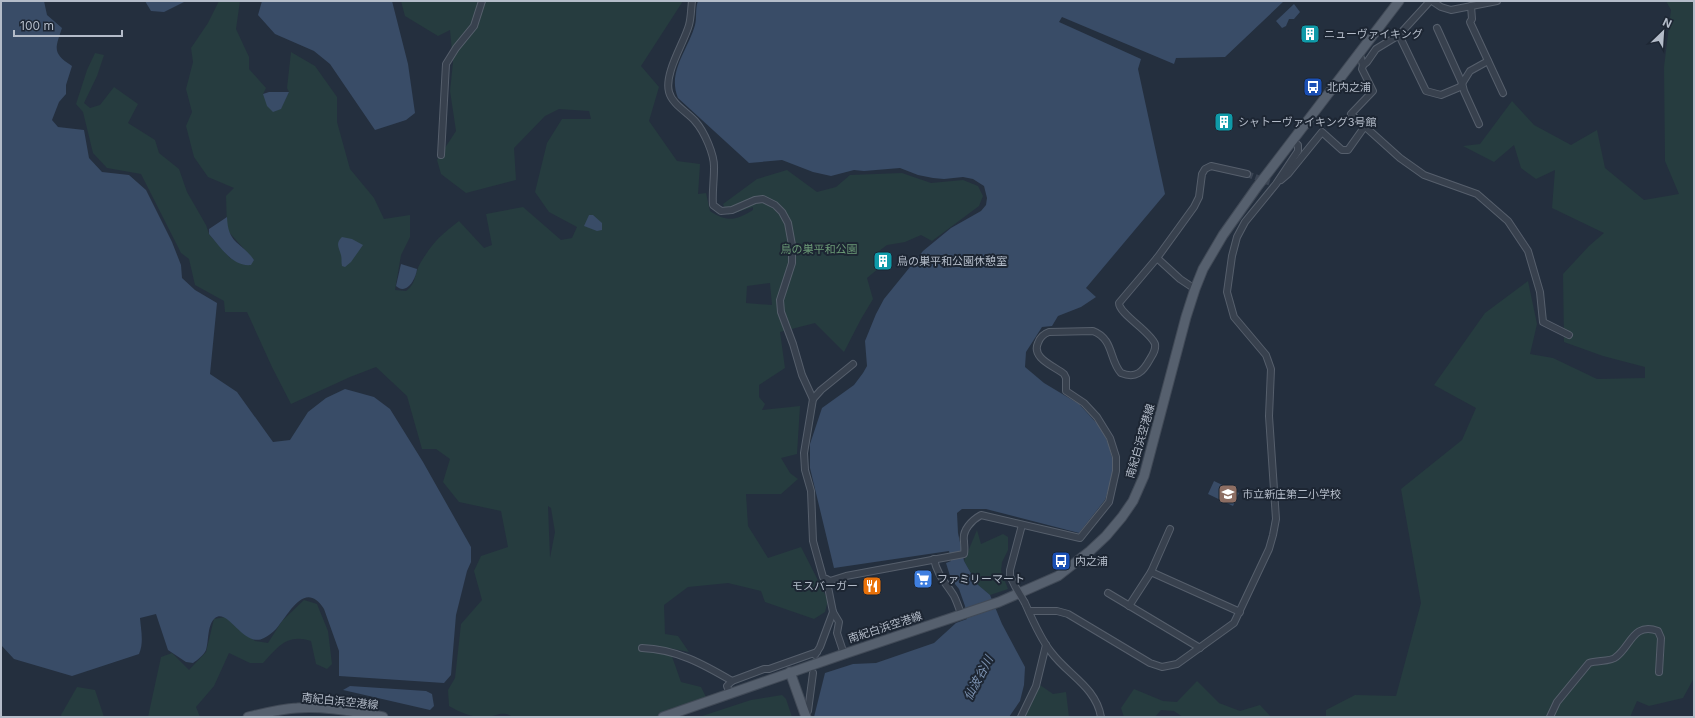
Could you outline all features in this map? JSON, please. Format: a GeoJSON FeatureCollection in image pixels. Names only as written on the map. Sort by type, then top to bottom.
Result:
{"type":"FeatureCollection","features":[{"type":"Feature","properties":{"kind":"main road","name":"南紀白浜空港線"},"geometry":{"type":"LineString","coordinates":[[663,717],[790,672],[999,602],[1047,582],[1062,574],[1106,536],[1133,501],[1150,458],[1163,404],[1195,289],[1203,270],[1223,235],[1292,140],[1399,1]]}},
{"type":"Feature","properties":{"kind":"main road"},"geometry":{"type":"LineString","coordinates":[[790,672],[805,715]]}},
{"type":"Feature","properties":{"kind":"main road","name":"南紀白浜空港線"},"geometry":{"type":"LineString","coordinates":[[248,717],[268,712],[298,708],[351,711],[383,717]]}},
{"type":"Feature","properties":{"kind":"street"},"geometry":{"type":"LineString","coordinates":[[441,155],[446,64],[456,48],[474,26],[482,1]]}},
{"type":"Feature","properties":{"kind":"street"},"geometry":{"type":"LineString","coordinates":[[692,1],[689,25],[673,64],[669,92],[677,105],[696,122],[710,148],[715,167],[712,191],[713,205],[721,211],[732,210],[754,200],[763,199],[778,208],[788,223],[792,245],[792,262],[780,300],[781,312],[793,344],[802,375],[813,399]]}},
{"type":"Feature","properties":{"kind":"street"},"geometry":{"type":"LineString","coordinates":[[1363,65],[1368,62],[1376,49],[1399,35],[1431,1],[1441,7],[1451,10],[1497,1]]}},
{"type":"Feature","properties":{"kind":"street"},"geometry":{"type":"LineString","coordinates":[[1470,6],[1472,19],[1470,22],[1503,93]]}},
{"type":"Feature","properties":{"kind":"street"},"geometry":{"type":"LineString","coordinates":[[1436,28],[1462,83],[1464,91],[1479,124]]}},
{"type":"Feature","properties":{"kind":"street"},"geometry":{"type":"LineString","coordinates":[[1399,35],[1426,91],[1441,95],[1460,87],[1470,71],[1488,61]]}},
{"type":"Feature","properties":{"kind":"street"},"geometry":{"type":"LineString","coordinates":[[1359,52],[1363,65],[1362,70],[1373,91],[1351,114],[1400,158],[1424,175],[1477,194],[1508,221],[1528,251],[1540,292],[1543,322],[1569,335]]}},
{"type":"Feature","properties":{"kind":"street"},"geometry":{"type":"LineString","coordinates":[[1274,183],[1288,174],[1322,132],[1342,150],[1348,150],[1365,126]]}},
{"type":"Feature","properties":{"kind":"street"},"geometry":{"type":"LineString","coordinates":[[1029,611],[1057,611],[1068,614],[1150,663],[1162,667],[1177,664],[1234,623],[1269,549],[1274,535],[1276,519],[1269,416],[1271,369],[1266,355],[1234,316],[1227,292],[1232,256],[1238,237],[1245,222],[1298,151],[1298,145],[1292,140]]}},
{"type":"Feature","properties":{"kind":"street"},"geometry":{"type":"LineString","coordinates":[[853,364],[821,390],[813,399],[804,453],[805,470],[811,491],[813,541],[823,577],[830,581],[846,576],[964,554],[964,537],[966,529],[974,519],[981,515],[1080,538],[1109,502],[1116,471],[1114,447],[1098,417],[1084,403],[1066,391],[1066,376],[1039,356],[1036,350],[1038,342],[1043,335],[1048,332],[1093,331],[1106,340],[1122,373],[1134,376],[1141,372],[1153,354],[1155,344],[1150,336],[1121,309],[1119,304],[1157,258],[1194,207],[1199,197],[1202,174],[1205,169],[1211,166],[1247,174]]}},
{"type":"Feature","properties":{"kind":"street"},"geometry":{"type":"LineString","coordinates":[[1157,258],[1180,279],[1195,289]]}},
{"type":"Feature","properties":{"kind":"street"},"geometry":{"type":"LineString","coordinates":[[1022,525],[1010,570],[1010,576],[1046,645],[1052,654],[1087,687],[1095,698],[1101,717]]}},
{"type":"Feature","properties":{"kind":"street"},"geometry":{"type":"LineString","coordinates":[[1129,606],[1151,572],[1170,529]]}},
{"type":"Feature","properties":{"kind":"street"},"geometry":{"type":"LineString","coordinates":[[934,559],[935,567],[940,579],[953,595],[962,614]]}},
{"type":"Feature","properties":{"kind":"street"},"geometry":{"type":"LineString","coordinates":[[1151,572],[1240,612]]}},
{"type":"Feature","properties":{"kind":"street"},"geometry":{"type":"LineString","coordinates":[[830,581],[828,587],[833,612],[839,622],[837,633],[844,654]]}},
{"type":"Feature","properties":{"kind":"street"},"geometry":{"type":"LineString","coordinates":[[1108,593],[1200,648]]}},
{"type":"Feature","properties":{"kind":"street"},"geometry":{"type":"LineString","coordinates":[[730,694],[727,686],[732,681],[764,669],[769,669],[816,654],[833,612]]}},
{"type":"Feature","properties":{"kind":"street"},"geometry":{"type":"LineString","coordinates":[[1550,717],[1557,702],[1589,663],[1597,660],[1616,658],[1632,637],[1641,630],[1651,628],[1658,631],[1661,638],[1659,672]]}},
{"type":"Feature","properties":{"kind":"street"},"geometry":{"type":"LineString","coordinates":[[1021,717],[1036,686],[1046,645]]}},
{"type":"Feature","properties":{"kind":"street"},"geometry":{"type":"LineString","coordinates":[[642,648],[657,648],[681,654],[732,681]]}},
{"type":"Feature","properties":{"kind":"street"},"geometry":{"type":"LineString","coordinates":[[805,715],[808,711],[813,673]]}},
{"type":"Feature","properties":{"kind":"green space","name":"鳥の巣平和公園"},"geometry":{"type":"Polygon","coordinates":[[[219,1],[240,1],[236,29],[249,57],[249,69],[266,88],[263,94],[280,109],[289,92],[287,88],[291,52],[315,66],[337,97],[337,122],[350,169],[374,198],[384,219],[410,215],[410,237],[401,255],[395,290],[406,291],[410,288],[419,266],[429,249],[442,235],[459,221],[484,248],[492,245],[486,214],[523,207],[561,240],[572,238],[577,227],[549,212],[535,192],[547,143],[562,119],[591,119],[589,111],[559,109],[545,116],[514,148],[516,180],[466,193],[441,174],[437,160],[456,131],[450,91],[453,62],[450,30],[438,36],[405,16],[401,1],[683,1],[641,66],[659,87],[649,121],[677,161],[700,164],[698,194],[706,193],[710,211],[727,219],[742,216],[753,210],[753,207],[728,215],[723,204],[757,179],[787,170],[817,192],[836,187],[850,175],[902,173],[931,183],[963,180],[978,186],[983,196],[979,206],[932,241],[921,235],[905,242],[887,245],[875,254],[879,268],[867,278],[873,299],[844,352],[815,323],[780,332],[785,368],[759,385],[759,397],[765,404],[762,410],[800,406],[797,454],[781,458],[790,473],[798,479],[781,494],[746,494],[748,526],[768,558],[801,547],[828,600],[825,612],[814,619],[765,602],[761,591],[728,583],[688,587],[664,605],[665,634],[678,636],[689,652],[669,648],[681,682],[701,687],[707,699],[669,709],[672,717],[514,717],[500,714],[487,717],[477,717],[458,711],[449,706],[448,690],[455,678],[461,624],[482,600],[474,571],[481,556],[508,547],[501,511],[459,502],[443,482],[450,459],[436,449],[422,449],[407,396],[376,367],[350,377],[291,404],[247,312],[225,312],[224,301],[195,285],[189,259],[181,253],[141,174],[107,168],[93,153],[83,112],[76,104],[87,70],[95,53],[104,55],[97,76],[84,103],[90,108],[100,105],[114,87],[138,104],[128,123],[155,140],[159,153],[179,169],[187,192],[206,225],[209,234],[230,258],[246,265],[254,260],[227,230],[226,196],[234,188],[208,177],[194,157],[186,126],[192,112],[186,89],[193,62],[191,48],[208,23],[219,1]],[[770,283],[747,286],[746,303],[772,305],[770,283]],[[548,506],[550,558],[555,532],[551,508],[548,506]]]}},
{"type":"Feature","properties":{"kind":"green space"},"geometry":{"type":"Polygon","coordinates":[[[1666,1],[1694,1],[1694,678],[1683,698],[1649,706],[1637,701],[1630,717],[1326,717],[1326,710],[1355,695],[1396,696],[1421,603],[1401,489],[1462,440],[1476,408],[1434,385],[1485,313],[1528,281],[1537,324],[1530,354],[1553,358],[1597,379],[1645,378],[1645,367],[1603,356],[1564,342],[1563,274],[1589,246],[1604,233],[1552,208],[1555,170],[1536,179],[1521,168],[1514,145],[1494,162],[1463,146],[1480,144],[1512,101],[1534,125],[1571,145],[1597,130],[1605,168],[1644,200],[1679,194],[1665,161],[1664,67],[1671,10],[1666,1]]]}},
{"type":"Feature","properties":{"kind":"green space"},"geometry":{"type":"Polygon","coordinates":[[[977,530],[981,544],[1003,534],[1008,537],[1008,550],[1002,562],[1001,571],[1008,589],[990,595],[977,584],[964,561],[977,530]]]}},
{"type":"Feature","properties":{"kind":"green space"},"geometry":{"type":"Polygon","coordinates":[[[304,600],[317,604],[328,631],[332,664],[327,669],[316,664],[311,641],[303,639],[289,640],[284,643],[278,647],[263,663],[250,663],[229,653],[214,686],[196,707],[200,717],[148,717],[161,657],[172,653],[189,670],[206,652],[214,619],[225,617],[255,641],[268,643],[282,621],[304,600]]]}},
{"type":"Feature","properties":{"kind":"green space"},"geometry":{"type":"Polygon","coordinates":[[[1197,681],[1219,703],[1240,711],[1260,705],[1271,717],[1183,717],[1174,711],[1161,710],[1155,717],[1124,717],[1121,708],[1134,689],[1163,701],[1177,702],[1197,681]]]}},
{"type":"Feature","properties":{"kind":"green space"},"geometry":{"type":"Polygon","coordinates":[[[1040,685],[1053,694],[1066,692],[1069,717],[1023,717],[1040,685]]]}},
{"type":"Feature","properties":{"kind":"green space"},"geometry":{"type":"Polygon","coordinates":[[[77,687],[95,690],[104,717],[62,717],[61,715],[77,687]]]}},
{"type":"Feature","properties":{"kind":"green space"},"geometry":{"type":"Polygon","coordinates":[[[782,695],[786,699],[792,717],[699,717],[751,700],[782,695]]]}},
{"type":"Feature","properties":{"kind":"water"},"geometry":{"type":"Polygon","coordinates":[[[1,1],[44,1],[47,15],[62,28],[57,46],[58,54],[72,66],[66,85],[66,94],[59,102],[52,120],[58,127],[84,130],[89,158],[102,172],[129,175],[146,190],[172,242],[181,265],[182,278],[195,290],[217,303],[210,374],[237,392],[273,442],[290,440],[308,412],[326,398],[345,389],[374,397],[390,409],[423,462],[471,547],[471,562],[467,571],[456,615],[451,675],[444,683],[339,676],[339,651],[324,609],[317,601],[310,597],[304,598],[298,602],[275,630],[269,635],[257,640],[243,634],[225,618],[220,616],[215,618],[209,629],[206,650],[202,656],[193,663],[186,662],[168,650],[156,614],[140,618],[142,641],[139,654],[72,676],[14,659],[1,645],[1,1]]]}},
{"type":"Feature","properties":{"kind":"water"},"geometry":{"type":"Polygon","coordinates":[[[145,1],[186,1],[164,12],[151,11],[145,1]]]}},
{"type":"Feature","properties":{"kind":"water"},"geometry":{"type":"Polygon","coordinates":[[[262,1],[392,1],[408,64],[415,113],[406,120],[375,130],[330,64],[314,51],[275,34],[258,15],[262,1]]]}},
{"type":"Feature","properties":{"kind":"water","name":"仙波谷川"},"geometry":{"type":"Polygon","coordinates":[[[698,1],[1284,1],[1225,57],[1176,58],[1174,64],[1062,17],[1059,22],[1141,59],[1138,69],[1165,194],[1086,288],[1096,297],[1081,307],[1058,316],[1052,326],[1042,327],[1026,352],[1025,367],[1044,383],[1079,404],[1102,429],[1109,446],[1115,469],[1105,500],[1079,533],[986,509],[962,509],[957,513],[958,533],[964,561],[977,584],[990,595],[1002,624],[1025,667],[1024,685],[1020,701],[1009,717],[814,717],[825,673],[853,664],[876,663],[934,643],[956,623],[967,619],[965,606],[959,589],[951,579],[946,563],[951,561],[949,551],[834,568],[810,468],[810,444],[822,408],[854,385],[867,366],[865,341],[884,299],[923,251],[951,228],[981,211],[986,205],[987,198],[984,186],[973,179],[963,177],[944,179],[933,178],[918,175],[900,168],[864,171],[854,170],[831,176],[813,172],[782,160],[749,163],[678,98],[675,88],[675,79],[680,61],[695,25],[698,1]]]}},
{"type":"Feature","properties":{"kind":"water"},"geometry":{"type":"Polygon","coordinates":[[[1294,4],[1300,12],[1294,19],[1289,19],[1286,26],[1282,28],[1276,21],[1294,4]]]}},
{"type":"Feature","properties":{"kind":"water"},"geometry":{"type":"Polygon","coordinates":[[[269,92],[289,92],[281,109],[273,112],[267,106],[263,94],[269,92]]]}},
{"type":"Feature","properties":{"kind":"water"},"geometry":{"type":"Polygon","coordinates":[[[589,215],[593,215],[602,223],[602,230],[597,231],[584,226],[589,215]]]}},
{"type":"Feature","properties":{"kind":"water"},"geometry":{"type":"Polygon","coordinates":[[[227,217],[230,233],[233,238],[254,260],[251,265],[244,265],[232,259],[222,250],[209,234],[209,229],[227,217]]]}},
{"type":"Feature","properties":{"kind":"water"},"geometry":{"type":"Polygon","coordinates":[[[342,237],[352,239],[363,245],[351,262],[345,267],[342,266],[338,246],[342,237]]]}},
{"type":"Feature","properties":{"kind":"water"},"geometry":{"type":"Polygon","coordinates":[[[401,264],[417,269],[413,281],[404,289],[400,289],[396,286],[401,264]]]}},
{"type":"Feature","properties":{"kind":"water"},"geometry":{"type":"Polygon","coordinates":[[[1214,481],[1239,493],[1233,506],[1208,494],[1214,481]]]}},
{"type":"Feature","properties":{"kind":"water"},"geometry":{"type":"Polygon","coordinates":[[[350,686],[426,691],[432,694],[434,706],[430,710],[343,690],[350,686]]]}},
{"type":"Feature","properties":{"kind":"tunnel"},"geometry":{"type":"LineString","coordinates":[[1247,174],[1271,183]]}},
{"type":"Feature","properties":{"kind":"place","name":"ニューヴァイキング"},"geometry":{"type":"Point","coordinates":[1310,34]}},
{"type":"Feature","properties":{"kind":"place","name":"北内之浦"},"geometry":{"type":"Point","coordinates":[1313,87]}},
{"type":"Feature","properties":{"kind":"place","name":"シャトーヴァイキング3号館"},"geometry":{"type":"Point","coordinates":[1224,122]}},
{"type":"Feature","properties":{"kind":"place","name":"鳥の巣平和公園休憩室"},"geometry":{"type":"Point","coordinates":[883,261]}},
{"type":"Feature","properties":{"kind":"place","name":"市立新庄第二小学校"},"geometry":{"type":"Point","coordinates":[1228,494]}},
{"type":"Feature","properties":{"kind":"place","name":"内之浦"},"geometry":{"type":"Point","coordinates":[1061,561]}},
{"type":"Feature","properties":{"kind":"place","name":"ファミリーマート"},"geometry":{"type":"Point","coordinates":[923,579]}},
{"type":"Feature","properties":{"kind":"place","name":"モスバーガー"},"geometry":{"type":"Point","coordinates":[872,586]}}]}
